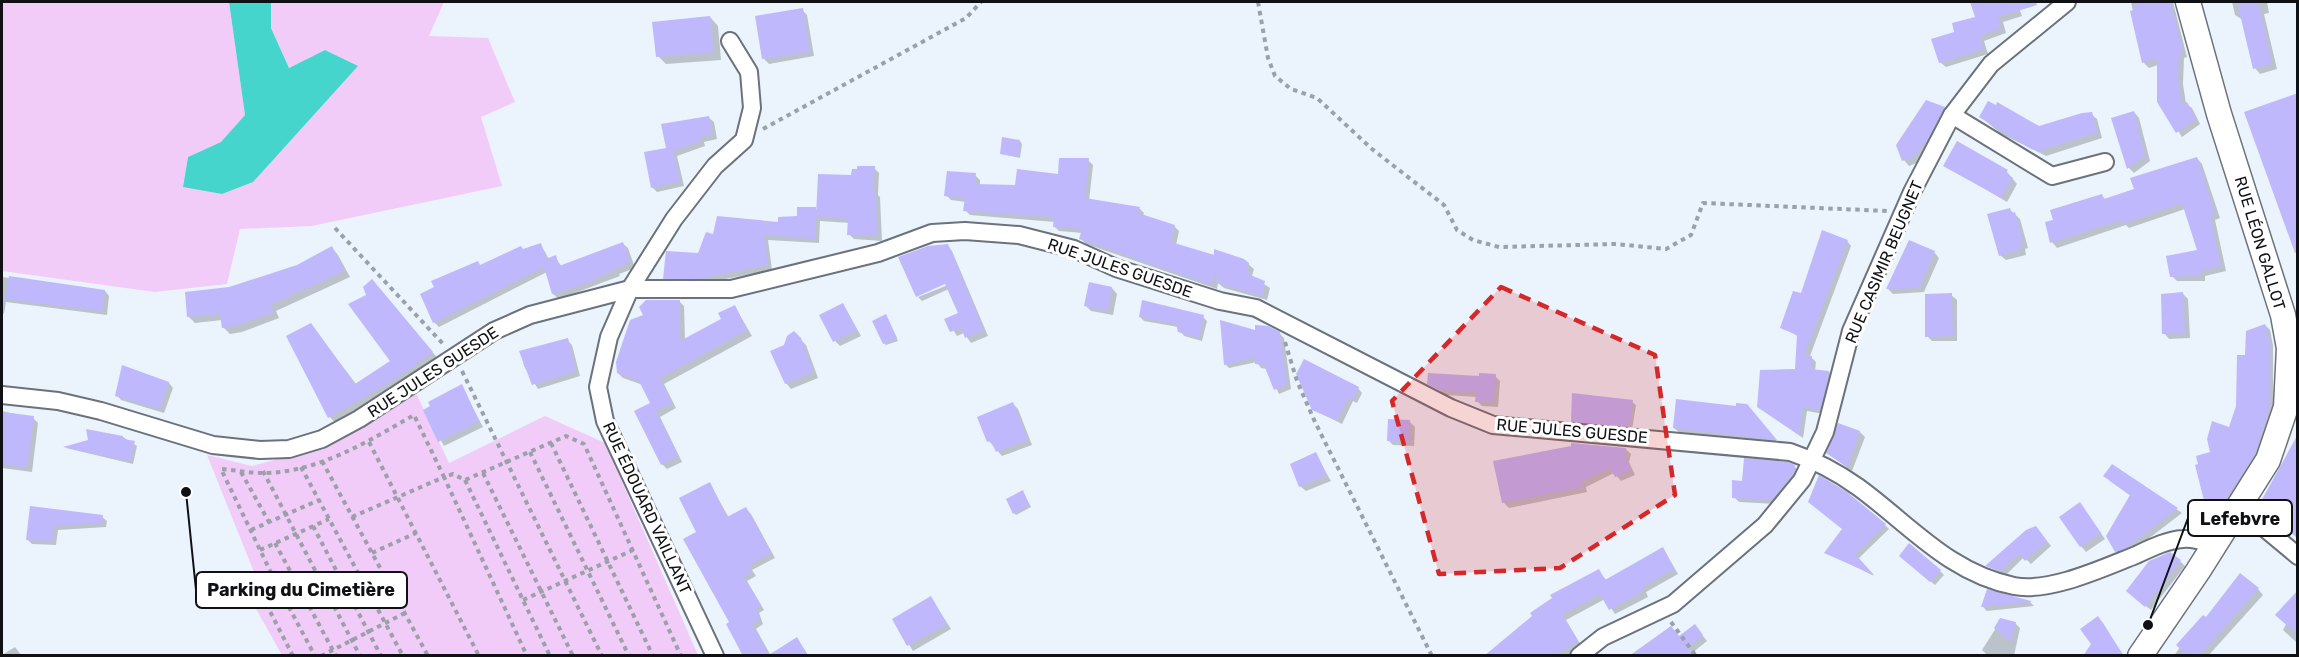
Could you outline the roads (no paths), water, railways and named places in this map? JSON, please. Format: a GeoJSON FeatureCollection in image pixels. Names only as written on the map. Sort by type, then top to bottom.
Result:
{"type":"FeatureCollection","features":[{"type":"Feature","properties":{"kind":"street","name":"RUE CASIMIR BEUGNET"},"geometry":{"type":"LineString","coordinates":[[1579,656],[1603,637],[1673,604],[1765,525],[1802,480],[1814,460],[1825,432],[1851,331],[1904,212],[1952,115],[1991,64],[2067,2]]}},
{"type":"Feature","properties":{"kind":"street","name":"RUE LÉON GALLOT"},"geometry":{"type":"LineString","coordinates":[[2140,656],[2239,507],[2268,459],[2284,415],[2289,348],[2283,315],[2220,114],[2188,2]]}},
{"type":"Feature","properties":{"kind":"street","name":"RUE ÉDOUARD VAILLANT"},"geometry":{"type":"LineString","coordinates":[[715,656],[605,421],[598,387],[609,337],[630,289],[674,219],[715,166],[744,140],[752,108],[749,72],[730,41]]}},
{"type":"Feature","properties":{"kind":"street"},"geometry":{"type":"LineString","coordinates":[[1952,115],[2052,176],[2105,162]]}},
{"type":"Feature","properties":{"kind":"street","name":"RUE JULES GUESDE"},"geometry":{"type":"LineString","coordinates":[[2,395],[58,401],[101,411],[213,445],[260,450],[289,449],[322,439],[359,419],[494,331],[530,315],[630,289],[731,289],[878,254],[932,233],[965,231],[1019,235],[1074,249],[1116,268],[1220,301],[1256,308],[1284,320],[1371,368],[1451,408],[1493,425],[1746,447],[1790,452],[1814,460],[1858,487],[1909,531],[1948,560],[1988,579],[2016,586],[2050,585],[2161,544],[2184,539],[2214,545]]}},
{"type":"Feature","properties":{"kind":"street"},"geometry":{"type":"LineString","coordinates":[[2239,507],[2298,556]]}},
{"type":"Feature","properties":{"kind":"place","name":"Parking du Cimetière"},"geometry":{"type":"Point","coordinates":[186,492]}},
{"type":"Feature","properties":{"kind":"place","name":"Lefebvre"},"geometry":{"type":"Point","coordinates":[2148,625]}}]}
